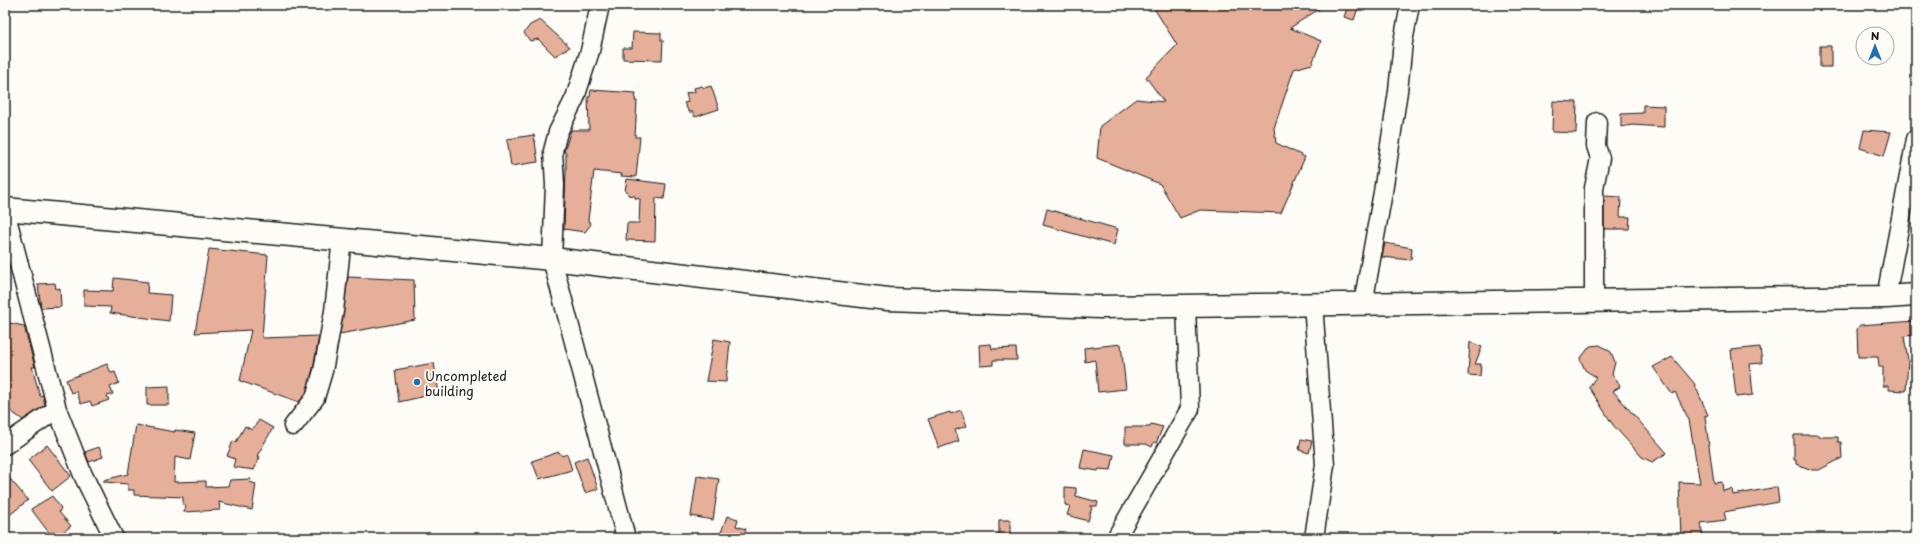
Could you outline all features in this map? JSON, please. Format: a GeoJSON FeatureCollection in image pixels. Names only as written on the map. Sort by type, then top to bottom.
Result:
{"type":"FeatureCollection","features":[{"type":"Feature","properties":{"kind":"main road"},"geometry":{"type":"LineString","coordinates":[[5,210],[552,259],[888,299],[1100,307],[1886,297],[1916,295]]}},
{"type":"Feature","properties":{"kind":"street"},"geometry":{"type":"LineString","coordinates":[[600,5],[590,51],[578,92],[558,132],[552,151],[555,185],[552,259],[626,538]]}},
{"type":"Feature","properties":{"kind":"street"},"geometry":{"type":"LineString","coordinates":[[1363,304],[1398,91],[1403,42],[1410,5]]}},
{"type":"Feature","properties":{"kind":"street"},"geometry":{"type":"LineString","coordinates":[[1594,301],[1594,188],[1600,158],[1596,146],[1597,122]]}},
{"type":"Feature","properties":{"kind":"street"},"geometry":{"type":"LineString","coordinates":[[1886,297],[1916,139]]}},
{"type":"Feature","properties":{"kind":"street"},"geometry":{"type":"LineString","coordinates":[[5,210],[57,409],[83,475],[114,538]]}},
{"type":"Feature","properties":{"kind":"street"},"geometry":{"type":"LineString","coordinates":[[293,426],[315,398],[323,371],[334,312],[342,239]]}},
{"type":"Feature","properties":{"kind":"street"},"geometry":{"type":"LineString","coordinates":[[1313,304],[1325,465],[1314,538]]}},
{"type":"Feature","properties":{"kind":"street"},"geometry":{"type":"LineString","coordinates":[[1116,538],[1190,409],[1186,306]]}},
{"type":"Feature","properties":{"kind":"street"},"geometry":{"type":"LineString","coordinates":[[5,445],[57,409]]}},
{"type":"Feature","properties":{"kind":"building"},"geometry":{"type":"Polygon","coordinates":[[[1152,5],[1325,5],[1290,28],[1321,41],[1312,64],[1294,69],[1274,128],[1276,143],[1305,157],[1281,213],[1200,210],[1180,218],[1160,184],[1097,158],[1100,126],[1136,99],[1164,102],[1146,77],[1177,45],[1152,5]]]}},
{"type":"Feature","properties":{"kind":"building"},"geometry":{"type":"Polygon","coordinates":[[[1348,5],[1359,5],[1354,20],[1344,17],[1348,5]]]}},
{"type":"Feature","properties":{"kind":"building"},"geometry":{"type":"Polygon","coordinates":[[[540,20],[570,47],[555,56],[538,39],[530,41],[524,33],[530,25],[540,20]]]}},
{"type":"Feature","properties":{"kind":"building"},"geometry":{"type":"Polygon","coordinates":[[[633,32],[661,33],[661,40],[663,40],[662,60],[623,59],[623,48],[632,48],[633,32]]]}},
{"type":"Feature","properties":{"kind":"building"},"geometry":{"type":"Polygon","coordinates":[[[1820,46],[1831,46],[1831,67],[1820,67],[1820,46]]]}},
{"type":"Feature","properties":{"kind":"building"},"geometry":{"type":"Polygon","coordinates":[[[702,86],[704,88],[711,86],[719,109],[695,117],[693,112],[689,112],[684,103],[688,102],[686,93],[695,92],[694,88],[702,86]]]}},
{"type":"Feature","properties":{"kind":"building"},"geometry":{"type":"Polygon","coordinates":[[[591,90],[636,93],[635,137],[640,137],[636,177],[594,171],[588,220],[591,224],[585,232],[564,229],[566,153],[564,152],[571,130],[589,130],[588,97],[590,97],[591,90]]]}},
{"type":"Feature","properties":{"kind":"building"},"geometry":{"type":"Polygon","coordinates":[[[1553,101],[1577,102],[1576,133],[1552,132],[1553,101]]]}},
{"type":"Feature","properties":{"kind":"building"},"geometry":{"type":"Polygon","coordinates":[[[1643,105],[1664,106],[1664,127],[1632,125],[1621,127],[1621,114],[1643,113],[1643,105]]]}},
{"type":"Feature","properties":{"kind":"building"},"geometry":{"type":"Polygon","coordinates":[[[1864,130],[1891,132],[1884,156],[1860,148],[1864,130]]]}},
{"type":"Feature","properties":{"kind":"building"},"geometry":{"type":"Polygon","coordinates":[[[534,135],[538,162],[511,166],[507,139],[534,135]]]}},
{"type":"Feature","properties":{"kind":"building"},"geometry":{"type":"Polygon","coordinates":[[[627,179],[666,184],[664,199],[656,198],[655,241],[626,240],[627,223],[639,223],[640,199],[635,198],[635,196],[628,195],[628,192],[625,191],[627,179]]]}},
{"type":"Feature","properties":{"kind":"building"},"geometry":{"type":"Polygon","coordinates":[[[1604,196],[1621,197],[1620,217],[1630,217],[1629,229],[1604,229],[1604,196]]]}},
{"type":"Feature","properties":{"kind":"building"},"geometry":{"type":"Polygon","coordinates":[[[1047,209],[1118,229],[1114,245],[1043,225],[1047,209]]]}},
{"type":"Feature","properties":{"kind":"building"},"geometry":{"type":"Polygon","coordinates":[[[1385,243],[1412,248],[1411,260],[1382,257],[1385,243]]]}},
{"type":"Feature","properties":{"kind":"building"},"geometry":{"type":"Polygon","coordinates":[[[209,249],[268,255],[262,338],[319,336],[313,369],[306,393],[299,402],[240,381],[251,330],[195,333],[209,249]]]}},
{"type":"Feature","properties":{"kind":"building"},"geometry":{"type":"Polygon","coordinates":[[[348,277],[414,280],[415,320],[340,334],[348,277]]]}},
{"type":"Feature","properties":{"kind":"building"},"geometry":{"type":"Polygon","coordinates":[[[114,278],[148,282],[147,293],[171,295],[169,321],[110,313],[111,307],[84,306],[84,290],[113,291],[114,278]]]}},
{"type":"Feature","properties":{"kind":"building"},"geometry":{"type":"Polygon","coordinates":[[[55,283],[56,289],[60,288],[61,307],[41,308],[38,284],[55,283]]]}},
{"type":"Feature","properties":{"kind":"building"},"geometry":{"type":"Polygon","coordinates":[[[1916,321],[1916,335],[1904,336],[1908,360],[1906,391],[1889,390],[1889,386],[1883,386],[1883,367],[1879,367],[1878,357],[1858,357],[1857,329],[1860,325],[1916,321]]]}},
{"type":"Feature","properties":{"kind":"building"},"geometry":{"type":"Polygon","coordinates":[[[5,322],[24,326],[35,367],[32,367],[40,396],[43,395],[45,405],[23,420],[5,407],[5,322]]]}},
{"type":"Feature","properties":{"kind":"building"},"geometry":{"type":"Polygon","coordinates":[[[714,339],[730,342],[726,382],[706,381],[714,339]]]}},
{"type":"Feature","properties":{"kind":"building"},"geometry":{"type":"Polygon","coordinates":[[[1470,342],[1482,347],[1475,364],[1481,364],[1480,376],[1468,375],[1470,342]]]}},
{"type":"Feature","properties":{"kind":"building"},"geometry":{"type":"Polygon","coordinates":[[[991,344],[992,349],[1016,348],[1017,360],[993,360],[993,365],[980,366],[979,345],[991,344]]]}},
{"type":"Feature","properties":{"kind":"building"},"geometry":{"type":"Polygon","coordinates":[[[1121,344],[1126,389],[1098,392],[1095,360],[1085,362],[1084,348],[1121,344]]]}},
{"type":"Feature","properties":{"kind":"building"},"geometry":{"type":"Polygon","coordinates":[[[1600,345],[1611,352],[1615,362],[1612,375],[1617,380],[1620,387],[1613,391],[1667,453],[1652,462],[1642,457],[1613,425],[1589,387],[1596,377],[1585,370],[1580,359],[1590,346],[1600,345]]]}},
{"type":"Feature","properties":{"kind":"building"},"geometry":{"type":"Polygon","coordinates":[[[1760,347],[1762,363],[1750,364],[1753,395],[1736,397],[1731,350],[1760,347]]]}},
{"type":"Feature","properties":{"kind":"building"},"geometry":{"type":"Polygon","coordinates":[[[1672,357],[1694,383],[1708,415],[1705,416],[1714,483],[1722,482],[1723,491],[1732,489],[1733,495],[1777,487],[1779,502],[1724,512],[1726,520],[1701,523],[1703,538],[1681,538],[1679,482],[1700,483],[1689,420],[1675,392],[1672,394],[1653,367],[1672,357]]]}},
{"type":"Feature","properties":{"kind":"building","name":"Uncompleted building"},"geometry":{"type":"Polygon","coordinates":[[[434,363],[439,393],[399,402],[395,370],[434,363]]]}},
{"type":"Feature","properties":{"kind":"building"},"geometry":{"type":"Polygon","coordinates":[[[107,364],[111,373],[115,372],[119,383],[110,387],[113,394],[107,396],[109,400],[92,406],[90,401],[81,404],[76,391],[71,393],[66,380],[107,364]]]}},
{"type":"Feature","properties":{"kind":"building"},"geometry":{"type":"Polygon","coordinates":[[[169,386],[169,405],[147,405],[147,387],[169,386]]]}},
{"type":"Feature","properties":{"kind":"building"},"geometry":{"type":"Polygon","coordinates":[[[961,410],[967,426],[955,430],[959,441],[939,448],[928,419],[950,412],[951,414],[961,410]]]}},
{"type":"Feature","properties":{"kind":"building"},"geometry":{"type":"Polygon","coordinates":[[[259,420],[273,428],[257,456],[260,457],[254,470],[233,467],[235,459],[227,456],[233,441],[236,442],[245,426],[252,430],[259,420]]]}},
{"type":"Feature","properties":{"kind":"building"},"geometry":{"type":"Polygon","coordinates":[[[1151,424],[1163,427],[1156,443],[1154,442],[1152,447],[1146,444],[1125,444],[1125,427],[1150,427],[1151,424]]]}},
{"type":"Feature","properties":{"kind":"building"},"geometry":{"type":"Polygon","coordinates":[[[136,425],[175,432],[175,430],[195,433],[190,460],[175,457],[174,482],[206,481],[206,487],[228,486],[230,480],[251,479],[249,482],[256,484],[252,510],[219,502],[220,510],[184,512],[186,506],[183,505],[183,497],[134,495],[134,490],[128,490],[128,484],[104,482],[104,480],[128,474],[136,425]]]}},
{"type":"Feature","properties":{"kind":"building"},"geometry":{"type":"Polygon","coordinates":[[[1794,435],[1838,437],[1838,442],[1841,442],[1842,458],[1819,470],[1812,470],[1796,464],[1796,460],[1794,460],[1794,435]]]}},
{"type":"Feature","properties":{"kind":"building"},"geometry":{"type":"Polygon","coordinates":[[[1301,439],[1312,441],[1309,453],[1299,450],[1301,439]]]}},
{"type":"Feature","properties":{"kind":"building"},"geometry":{"type":"Polygon","coordinates":[[[47,445],[71,476],[52,491],[28,460],[47,445]]]}},
{"type":"Feature","properties":{"kind":"building"},"geometry":{"type":"Polygon","coordinates":[[[99,447],[103,457],[89,462],[85,452],[99,447]]]}},
{"type":"Feature","properties":{"kind":"building"},"geometry":{"type":"Polygon","coordinates":[[[1084,449],[1114,455],[1111,470],[1099,469],[1098,471],[1080,468],[1084,449]]]}},
{"type":"Feature","properties":{"kind":"building"},"geometry":{"type":"Polygon","coordinates":[[[559,452],[562,456],[567,454],[572,470],[539,479],[532,461],[559,452]]]}},
{"type":"Feature","properties":{"kind":"building"},"geometry":{"type":"Polygon","coordinates":[[[587,457],[598,489],[585,493],[574,462],[587,457]]]}},
{"type":"Feature","properties":{"kind":"building"},"geometry":{"type":"Polygon","coordinates":[[[5,473],[28,500],[11,514],[5,508],[5,473]]]}},
{"type":"Feature","properties":{"kind":"building"},"geometry":{"type":"Polygon","coordinates":[[[697,476],[719,479],[713,520],[691,516],[697,476]]]}},
{"type":"Feature","properties":{"kind":"building"},"geometry":{"type":"Polygon","coordinates":[[[1065,487],[1076,488],[1076,496],[1098,502],[1097,506],[1090,506],[1092,507],[1088,521],[1067,515],[1070,506],[1065,505],[1065,487]]]}},
{"type":"Feature","properties":{"kind":"building"},"geometry":{"type":"Polygon","coordinates":[[[52,496],[61,508],[59,512],[71,526],[56,538],[53,538],[31,509],[52,496]]]}},
{"type":"Feature","properties":{"kind":"building"},"geometry":{"type":"Polygon","coordinates":[[[727,516],[738,519],[736,526],[746,529],[743,538],[719,538],[727,516]]]}},
{"type":"Feature","properties":{"kind":"building"},"geometry":{"type":"Polygon","coordinates":[[[999,520],[1010,520],[1010,538],[999,538],[999,520]]]}},
{"type":"Feature","properties":{"kind":"place","name":"Uncompleted building"},"geometry":{"type":"Point","coordinates":[417,382]}}]}
